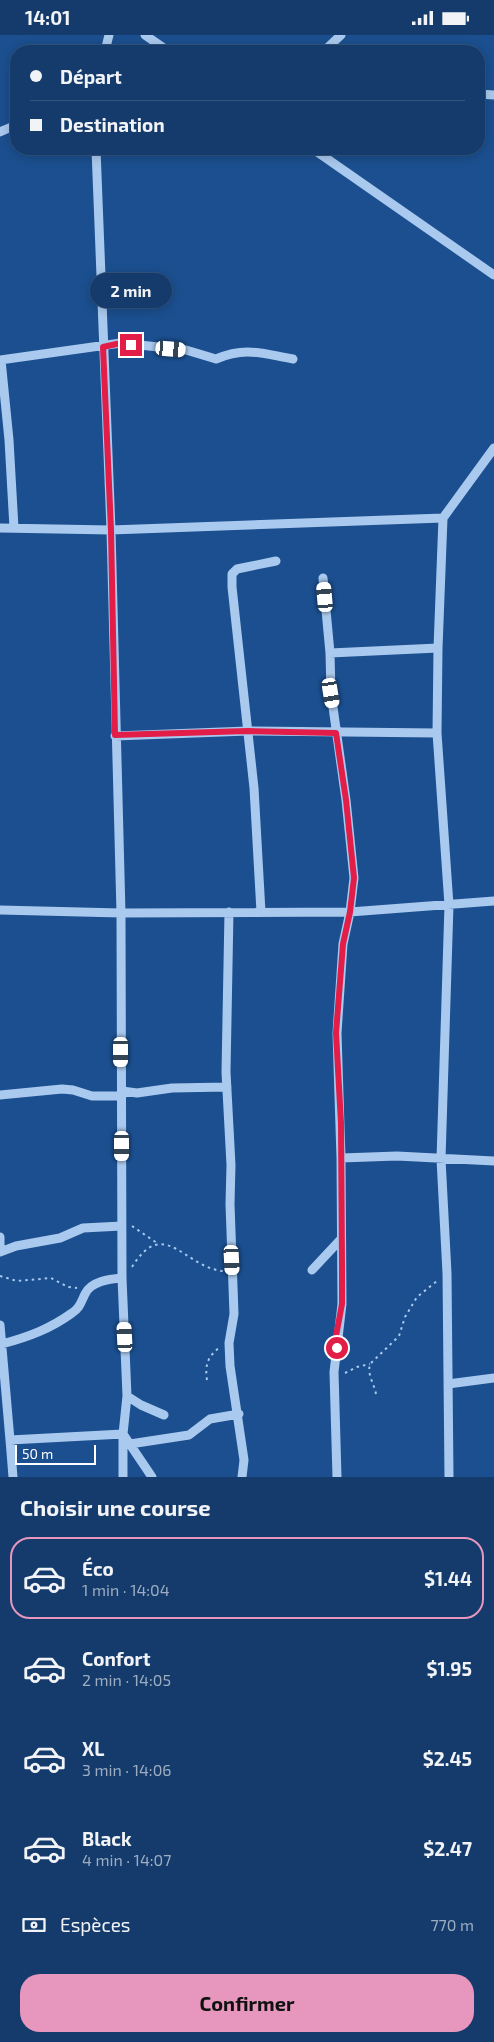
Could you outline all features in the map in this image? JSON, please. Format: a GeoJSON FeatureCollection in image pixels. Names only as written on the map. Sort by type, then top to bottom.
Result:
{"type":"FeatureCollection","features":[{"type":"Feature","properties":{"kind":"street"},"geometry":{"type":"LineString","coordinates":[[145,35],[159,45]]}},
{"type":"Feature","properties":{"kind":"street"},"geometry":{"type":"LineString","coordinates":[[330,45],[341,35]]}},
{"type":"Feature","properties":{"kind":"street"},"geometry":{"type":"LineString","coordinates":[[96,155],[111,530],[121,913],[122,1277],[127,1396],[123,1434],[123,1477]]}},
{"type":"Feature","properties":{"kind":"street"},"geometry":{"type":"LineString","coordinates":[[322,155],[494,275]]}},
{"type":"Feature","properties":{"kind":"street"},"geometry":{"type":"LineString","coordinates":[[14,528],[9,440],[0,360],[121,343],[186,350],[216,359],[239,351],[293,359]]}},
{"type":"Feature","properties":{"kind":"street"},"geometry":{"type":"LineString","coordinates":[[449,1477],[447,1273],[441,1159],[449,905],[437,733],[438,648],[444,518],[494,448]]}},
{"type":"Feature","properties":{"kind":"street"},"geometry":{"type":"LineString","coordinates":[[0,528],[111,530],[444,518]]}},
{"type":"Feature","properties":{"kind":"street"},"geometry":{"type":"LineString","coordinates":[[261,912],[254,789],[232,574],[242,567],[276,561]]}},
{"type":"Feature","properties":{"kind":"street"},"geometry":{"type":"LineString","coordinates":[[323,578],[330,653],[331,693],[346,800],[354,878],[350,912],[343,944],[336,1033],[341,1158],[342,1304],[336,1336],[334,1379],[337,1477]]}},
{"type":"Feature","properties":{"kind":"street"},"geometry":{"type":"LineString","coordinates":[[330,653],[438,648]]}},
{"type":"Feature","properties":{"kind":"street"},"geometry":{"type":"LineString","coordinates":[[115,735],[248,731],[437,733]]}},
{"type":"Feature","properties":{"kind":"street"},"geometry":{"type":"LineString","coordinates":[[0,910],[121,913],[350,912],[494,901]]}},
{"type":"Feature","properties":{"kind":"street"},"geometry":{"type":"LineString","coordinates":[[230,913],[226,1021],[233,1270],[233,1320],[230,1342],[230,1366],[239,1414],[244,1460],[242,1477]]}},
{"type":"Feature","properties":{"kind":"street"},"geometry":{"type":"LineString","coordinates":[[0,1095],[62,1089],[73,1090],[92,1096],[172,1089],[227,1087]]}},
{"type":"Feature","properties":{"kind":"street"},"geometry":{"type":"LineString","coordinates":[[122,1110],[137,1093]]}},
{"type":"Feature","properties":{"kind":"street"},"geometry":{"type":"LineString","coordinates":[[341,1158],[397,1156],[494,1161]]}},
{"type":"Feature","properties":{"kind":"street"},"geometry":{"type":"LineString","coordinates":[[0,1237],[0,1252],[16,1246],[60,1238],[83,1228],[122,1223]]}},
{"type":"Feature","properties":{"kind":"street"},"geometry":{"type":"LineString","coordinates":[[312,1270],[341,1239]]}},
{"type":"Feature","properties":{"kind":"street"},"geometry":{"type":"LineString","coordinates":[[2,1344],[29,1337],[51,1327],[80,1307],[85,1293],[95,1285],[108,1279],[122,1277]]}},
{"type":"Feature","properties":{"kind":"street"},"geometry":{"type":"LineString","coordinates":[[0,1325],[13,1477]]}},
{"type":"Feature","properties":{"kind":"street"},"geometry":{"type":"LineString","coordinates":[[448,1384],[494,1378]]}},
{"type":"Feature","properties":{"kind":"street"},"geometry":{"type":"LineString","coordinates":[[127,1396],[141,1405],[164,1415]]}},
{"type":"Feature","properties":{"kind":"street"},"geometry":{"type":"LineString","coordinates":[[130,1444],[189,1435],[210,1419],[239,1414]]}},
{"type":"Feature","properties":{"kind":"street"},"geometry":{"type":"LineString","coordinates":[[10,1440],[123,1434]]}},
{"type":"Feature","properties":{"kind":"street"},"geometry":{"type":"LineString","coordinates":[[123,1434],[152,1477]]}},
{"type":"Feature","properties":{"kind":"street"},"geometry":{"type":"LineString","coordinates":[[135,1453],[144,1443]]}},
{"type":"Feature","properties":{"kind":"path"},"geometry":{"type":"LineString","coordinates":[[122,1223],[158,1243],[172,1246],[212,1270],[233,1270]]}},
{"type":"Feature","properties":{"kind":"path"},"geometry":{"type":"LineString","coordinates":[[122,1277],[143,1252],[151,1245],[158,1243]]}},
{"type":"Feature","properties":{"kind":"path"},"geometry":{"type":"LineString","coordinates":[[334,1379],[357,1367],[370,1364],[400,1336],[405,1317],[417,1297],[447,1273]]}},
{"type":"Feature","properties":{"kind":"path"},"geometry":{"type":"LineString","coordinates":[[0,1276],[18,1281],[52,1278],[68,1287],[80,1289],[85,1293]]}},
{"type":"Feature","properties":{"kind":"path"},"geometry":{"type":"LineString","coordinates":[[208,1381],[207,1361],[217,1350],[230,1342]]}},
{"type":"Feature","properties":{"kind":"path"},"geometry":{"type":"LineString","coordinates":[[370,1364],[370,1375],[376,1394]]}},
{"type":"Feature","properties":{"kind":"route"},"geometry":{"type":"LineString","coordinates":[[131,345],[121,343],[103,347],[111,530],[115,735],[248,731],[336,733],[346,800],[354,878],[350,912],[343,944],[336,1033],[341,1123],[342,1190],[342,1304],[336,1336],[337,1348]]}}]}
